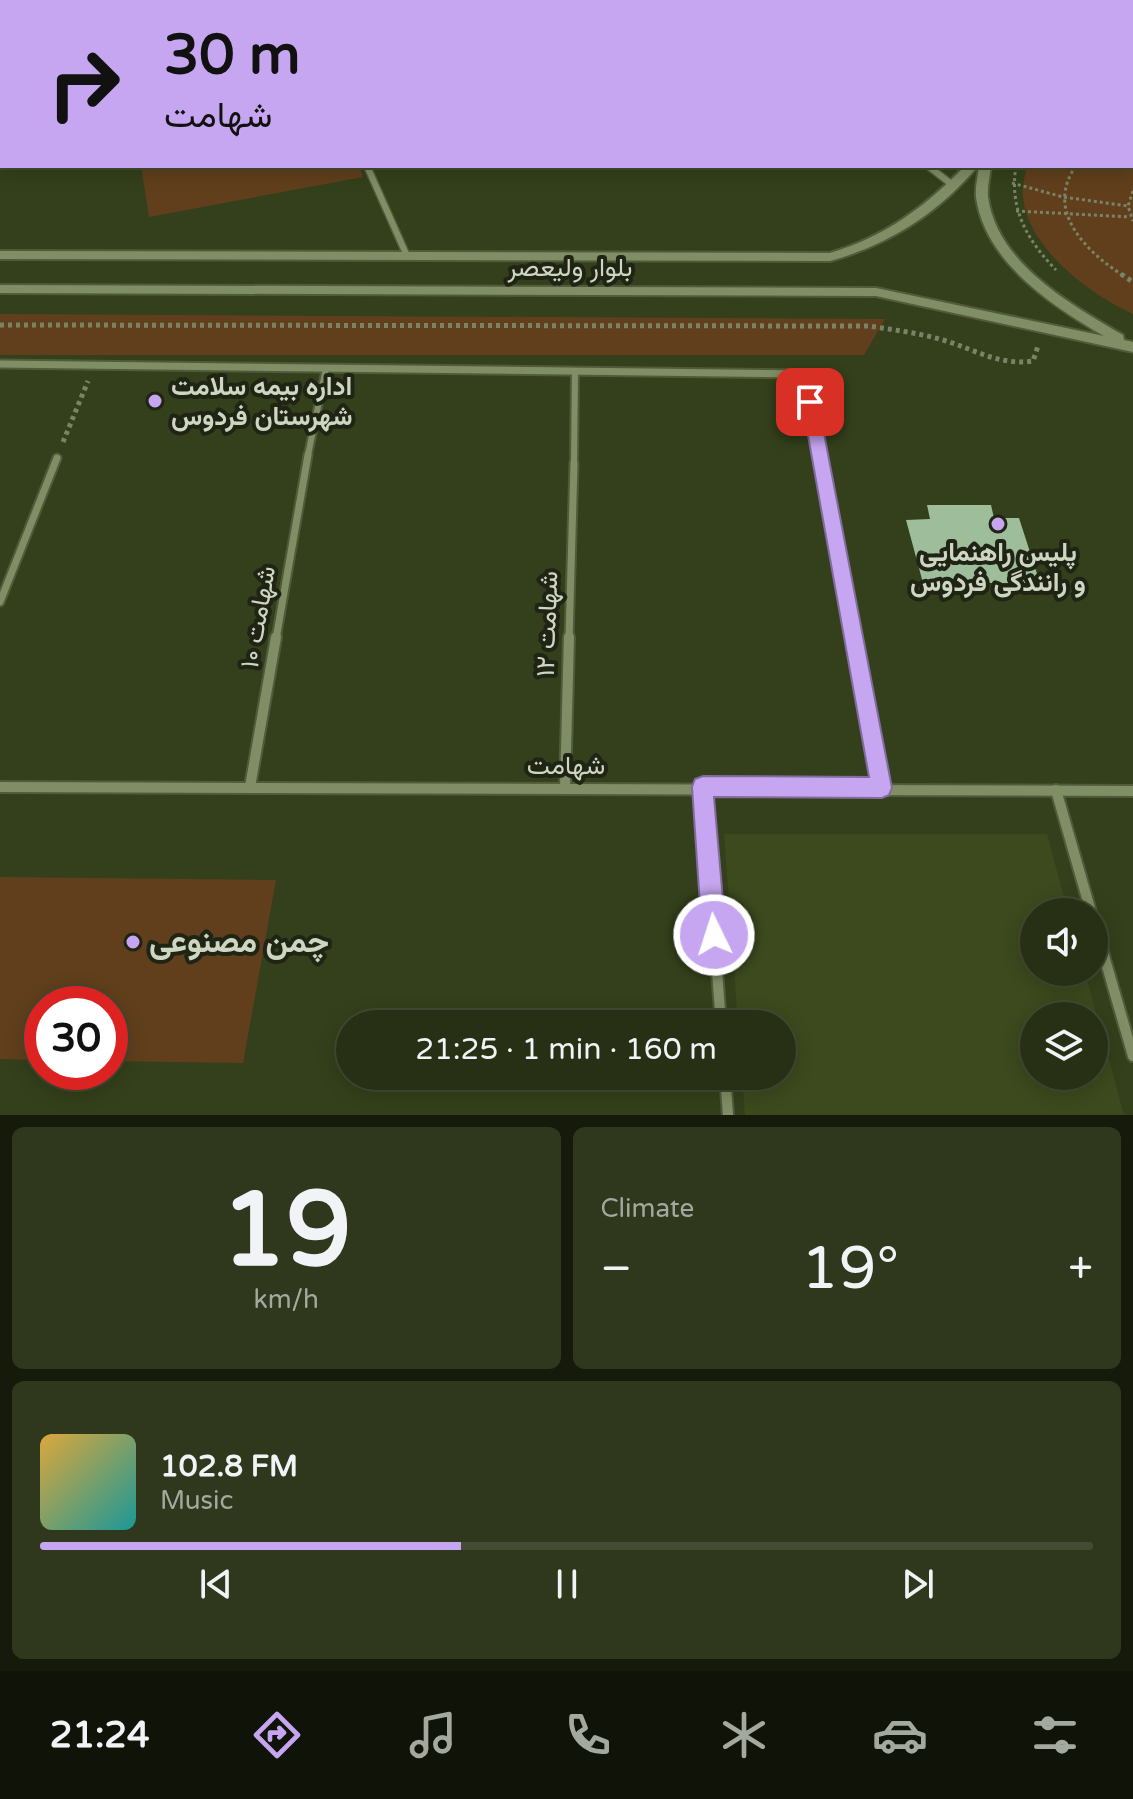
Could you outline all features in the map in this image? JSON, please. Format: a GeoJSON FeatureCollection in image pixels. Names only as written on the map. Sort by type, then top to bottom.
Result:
{"type":"FeatureCollection","features":[{"type":"Feature","properties":{"kind":"main road","name":"بلوار ولیعصر"},"geometry":{"type":"LineString","coordinates":[[0,255],[830,257],[866,249],[905,226],[954,186],[970,168]]}},
{"type":"Feature","properties":{"kind":"main road"},"geometry":{"type":"LineString","coordinates":[[984,168],[981,180],[989,222],[1017,266],[1067,310],[1133,347]]}},
{"type":"Feature","properties":{"kind":"main road","name":"بلوار ولیعصر"},"geometry":{"type":"LineString","coordinates":[[0,289],[876,292],[1133,347]]}},
{"type":"Feature","properties":{"kind":"street"},"geometry":{"type":"LineString","coordinates":[[368,168],[407,256]]}},
{"type":"Feature","properties":{"kind":"street"},"geometry":{"type":"LineString","coordinates":[[931,168],[954,186]]}},
{"type":"Feature","properties":{"kind":"street"},"geometry":{"type":"LineString","coordinates":[[0,364],[805,374],[882,788]]}},
{"type":"Feature","properties":{"kind":"street","name":"شهامت ۱۰"},"geometry":{"type":"LineString","coordinates":[[250,787],[308,455]]}},
{"type":"Feature","properties":{"kind":"street"},"geometry":{"type":"LineString","coordinates":[[0,602],[57,458]]}},
{"type":"Feature","properties":{"kind":"street","name":"شهامت ۱۲"},"geometry":{"type":"LineString","coordinates":[[565,787],[574,463]]}},
{"type":"Feature","properties":{"kind":"street","name":"شهامت"},"geometry":{"type":"LineString","coordinates":[[0,787],[703,787],[1133,791]]}},
{"type":"Feature","properties":{"kind":"street"},"geometry":{"type":"LineString","coordinates":[[703,787],[720,1010]]}},
{"type":"Feature","properties":{"kind":"street"},"geometry":{"type":"LineString","coordinates":[[1056,790],[1087,898]]}},
{"type":"Feature","properties":{"kind":"street"},"geometry":{"type":"LineString","coordinates":[[1108,969],[1133,1056]]}},
{"type":"Feature","properties":{"kind":"street"},"geometry":{"type":"LineString","coordinates":[[726,1090],[728,1115]]}},
{"type":"Feature","properties":{"kind":"lane"},"geometry":{"type":"LineString","coordinates":[[308,455],[326,368]]}},
{"type":"Feature","properties":{"kind":"lane"},"geometry":{"type":"LineString","coordinates":[[574,463],[575,371]]}},
{"type":"Feature","properties":{"kind":"path"},"geometry":{"type":"LineString","coordinates":[[1016,168],[1012,183],[1015,211],[1026,235],[1061,274]]}},
{"type":"Feature","properties":{"kind":"path"},"geometry":{"type":"LineString","coordinates":[[1074,168],[1063,197],[1067,216],[1086,246],[1133,282]]}},
{"type":"Feature","properties":{"kind":"path"},"geometry":{"type":"LineString","coordinates":[[1012,183],[1063,197],[1128,206]]}},
{"type":"Feature","properties":{"kind":"path"},"geometry":{"type":"LineString","coordinates":[[1015,211],[1132,219],[1128,206],[1133,191]]}},
{"type":"Feature","properties":{"kind":"path"},"geometry":{"type":"LineString","coordinates":[[0,325],[869,326],[942,340],[1002,363],[1019,364],[1033,361],[1044,327]]}},
{"type":"Feature","properties":{"kind":"path"},"geometry":{"type":"LineString","coordinates":[[57,458],[94,366]]}},
{"type":"Feature","properties":{"kind":"shaded area"},"geometry":{"type":"Polygon","coordinates":[[[141,168],[360,168],[363,177],[149,217],[141,168]]]}},
{"type":"Feature","properties":{"kind":"shaded area"},"geometry":{"type":"Polygon","coordinates":[[[1027,168],[1133,168],[1133,314],[1098,295],[1049,252],[1027,216],[1024,181],[1027,168]]]}},
{"type":"Feature","properties":{"kind":"shaded area"},"geometry":{"type":"Polygon","coordinates":[[[0,314],[885,319],[864,355],[0,355],[0,314]]]}},
{"type":"Feature","properties":{"kind":"shaded area"},"geometry":{"type":"Polygon","coordinates":[[[724,834],[1047,834],[1064,898],[1020,898],[1020,986],[1089,986],[1093,1002],[1020,1002],[1020,1090],[1108,1090],[1108,1056],[1124,1115],[745,1115],[743,1090],[796,1090],[796,1010],[737,1010],[724,834]]]}},
{"type":"Feature","properties":{"kind":"shaded area","name":"چمن مصنوعی"},"geometry":{"type":"Polygon","coordinates":[[[0,877],[276,880],[243,1063],[128,1061],[128,986],[24,986],[24,1060],[0,1059],[0,877]]]}},
{"type":"Feature","properties":{"kind":"building"},"geometry":{"type":"Polygon","coordinates":[[[927,505],[991,505],[994,518],[1019,518],[1040,583],[923,583],[906,520],[930,519],[927,505]]]}},
{"type":"Feature","properties":{"kind":"place","name":"اداره بیمه سلامت شهرستان فردوس"},"geometry":{"type":"Point","coordinates":[155,401]}},
{"type":"Feature","properties":{"kind":"place","name":"پلیس راهنمایی و رانندگی فردوس"},"geometry":{"type":"Point","coordinates":[998,524]}},
{"type":"Feature","properties":{"kind":"place","name":"چمن مصنوعی"},"geometry":{"type":"Point","coordinates":[133,942]}},
{"type":"Feature","properties":{"kind":"route"},"geometry":{"type":"LineString","coordinates":[[714,935],[703,787],[882,788],[810,402]]}}]}
